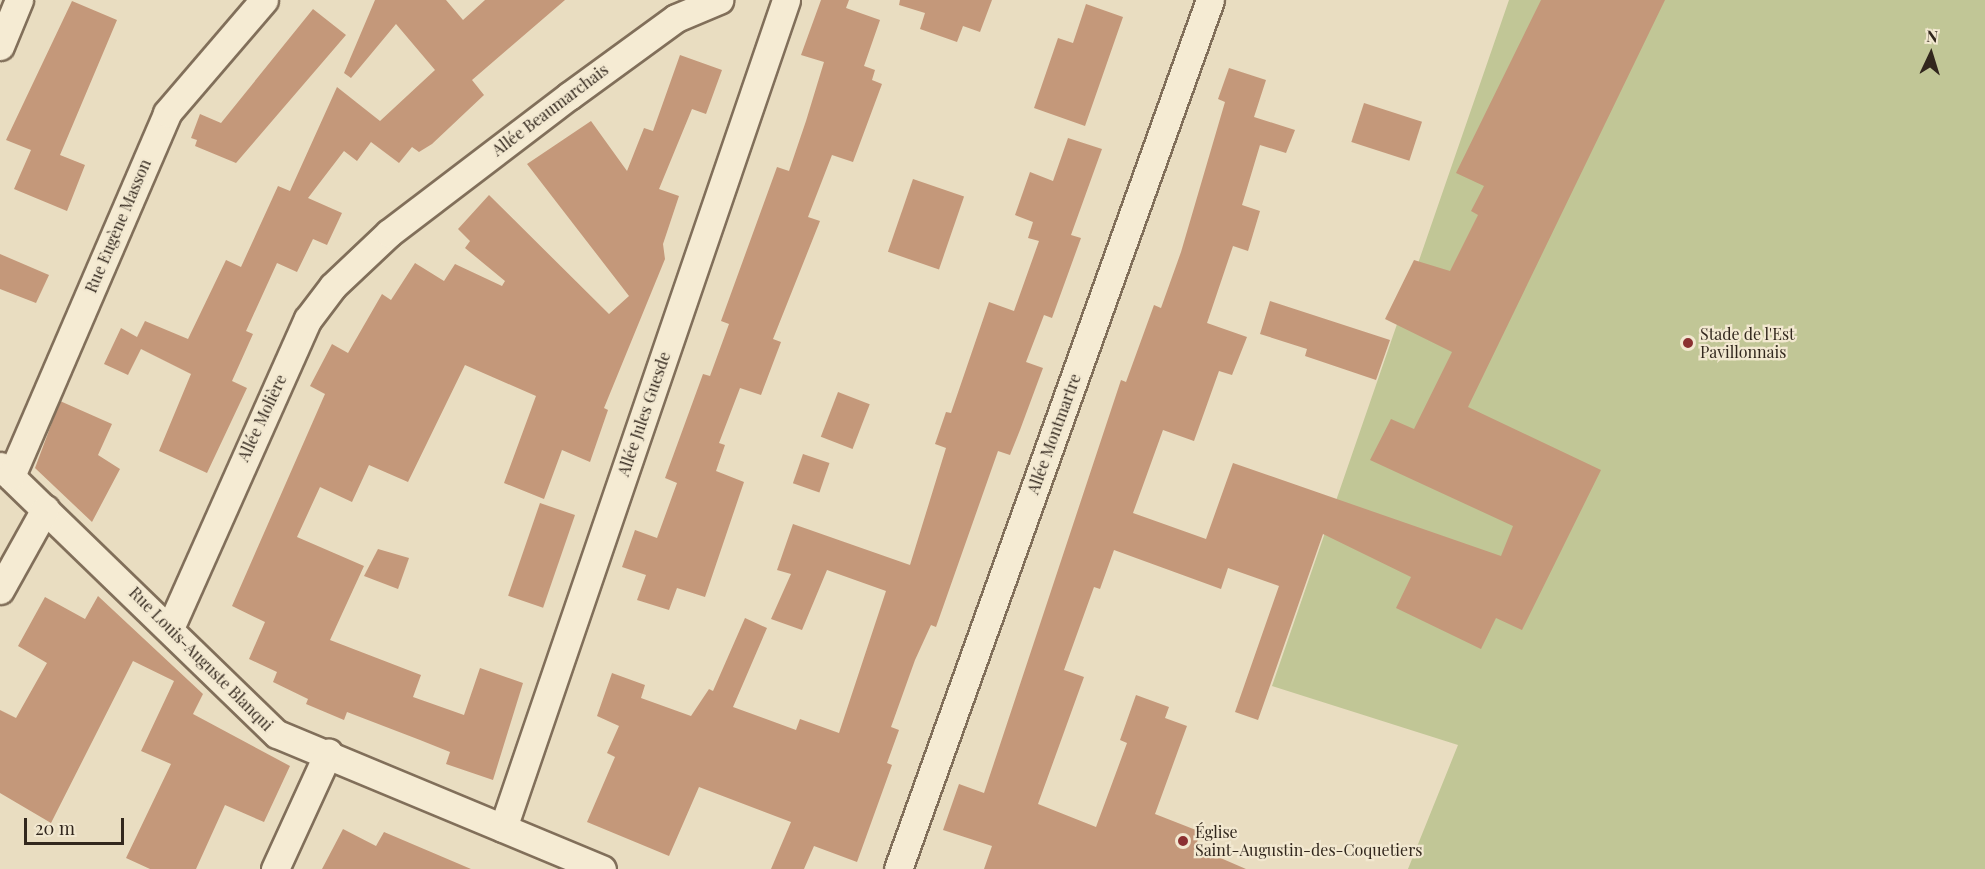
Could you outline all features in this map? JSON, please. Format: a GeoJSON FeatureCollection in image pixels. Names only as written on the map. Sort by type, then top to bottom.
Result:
{"type":"FeatureCollection","features":[{"type":"Feature","properties":{"kind":"street"},"geometry":{"type":"LineString","coordinates":[[0,46],[19,0]]}},
{"type":"Feature","properties":{"kind":"street","name":"Rue Eugène Masson"},"geometry":{"type":"LineString","coordinates":[[5,471],[167,113],[264,0]]}},
{"type":"Feature","properties":{"kind":"street","name":"Allée Beaumarchais"},"geometry":{"type":"LineString","coordinates":[[389,233],[676,18],[719,0]]}},
{"type":"Feature","properties":{"kind":"street","name":"Allée Jules Guesde"},"geometry":{"type":"LineString","coordinates":[[503,828],[786,0]]}},
{"type":"Feature","properties":{"kind":"street","name":"Allée Montmartre"},"geometry":{"type":"LineString","coordinates":[[898,869],[1210,0]]}},
{"type":"Feature","properties":{"kind":"street","name":"Allée Molière"},"geometry":{"type":"LineString","coordinates":[[171,626],[308,319],[333,286],[389,233]]}},
{"type":"Feature","properties":{"kind":"street","name":"Rue Louis-Auguste Blanqui"},"geometry":{"type":"LineString","coordinates":[[5,471],[171,626],[277,734],[328,753],[602,869]]}},
{"type":"Feature","properties":{"kind":"street"},"geometry":{"type":"LineString","coordinates":[[0,590],[45,508]]}},
{"type":"Feature","properties":{"kind":"street"},"geometry":{"type":"LineString","coordinates":[[275,869],[328,753]]}},
{"type":"Feature","properties":{"kind":"green space","name":"Stade de l'Est Pavillonnais"},"geometry":{"type":"Polygon","coordinates":[[[1509,0],[1985,0],[1985,869],[1408,869],[1458,745],[1272,686],[1509,0]]]}},
{"type":"Feature","properties":{"kind":"building"},"geometry":{"type":"Polygon","coordinates":[[[375,0],[446,0],[463,20],[485,0],[565,0],[472,80],[484,95],[432,144],[419,152],[412,147],[399,163],[371,142],[357,161],[344,151],[308,198],[342,213],[327,245],[313,239],[297,272],[277,263],[246,331],[253,334],[232,381],[247,388],[207,473],[159,451],[191,374],[141,349],[128,375],[104,364],[121,328],[137,337],[145,321],[188,339],[226,260],[241,267],[278,186],[290,191],[337,87],[380,121],[435,70],[396,24],[351,78],[344,73],[375,0]]]}},
{"type":"Feature","properties":{"kind":"building"},"geometry":{"type":"Polygon","coordinates":[[[821,0],[849,0],[846,8],[880,20],[864,66],[875,70],[872,80],[882,84],[853,162],[832,155],[808,217],[820,221],[773,339],[781,342],[761,395],[740,388],[719,443],[725,445],[716,471],[744,482],[705,597],[677,588],[669,610],[637,600],[646,575],[622,567],[635,530],[657,538],[677,483],[665,478],[703,374],[710,376],[729,324],[721,321],[777,167],[789,171],[824,62],[801,55],[821,0]]]}},
{"type":"Feature","properties":{"kind":"building"},"geometry":{"type":"Polygon","coordinates":[[[900,0],[992,0],[980,32],[963,26],[957,42],[920,29],[925,13],[899,5],[900,0]]]}},
{"type":"Feature","properties":{"kind":"building"},"geometry":{"type":"Polygon","coordinates":[[[1541,0],[1665,0],[1468,407],[1601,470],[1522,630],[1496,618],[1481,649],[1396,608],[1411,577],[1323,534],[1258,720],[1235,712],[1279,586],[1228,568],[1221,589],[1114,550],[1100,589],[1094,587],[1064,670],[1084,677],[1038,804],[1096,827],[1127,743],[1120,740],[1136,695],[1169,707],[1165,718],[1187,726],[1155,814],[1201,832],[1195,847],[1246,869],[984,869],[992,846],[943,830],[959,784],[984,793],[1121,380],[1126,382],[1154,305],[1161,308],[1181,252],[1225,102],[1218,99],[1229,68],[1266,80],[1254,117],[1295,130],[1286,153],[1260,145],[1242,205],[1260,211],[1248,251],[1233,246],[1207,323],[1247,337],[1232,375],[1219,371],[1194,441],[1163,430],[1133,513],[1206,539],[1233,463],[1501,556],[1513,526],[1370,460],[1391,419],[1414,429],[1452,352],[1385,319],[1414,260],[1450,271],[1478,215],[1471,211],[1484,186],[1456,173],[1541,0]]]}},
{"type":"Feature","properties":{"kind":"building"},"geometry":{"type":"Polygon","coordinates":[[[72,1],[117,20],[60,155],[85,165],[67,211],[14,189],[31,150],[6,140],[72,1]]]}},
{"type":"Feature","properties":{"kind":"building"},"geometry":{"type":"Polygon","coordinates":[[[1086,4],[1123,17],[1085,126],[1034,108],[1058,38],[1073,43],[1086,4]]]}},
{"type":"Feature","properties":{"kind":"building"},"geometry":{"type":"Polygon","coordinates":[[[313,9],[346,35],[236,163],[195,146],[197,140],[191,138],[200,114],[221,123],[313,9]]]}},
{"type":"Feature","properties":{"kind":"building"},"geometry":{"type":"Polygon","coordinates":[[[680,55],[722,70],[706,114],[692,109],[659,189],[679,196],[663,244],[665,259],[604,408],[608,410],[590,462],[562,450],[544,499],[504,483],[536,396],[465,365],[408,482],[369,465],[352,502],[320,487],[297,537],[364,566],[330,640],[421,675],[413,697],[464,715],[480,668],[523,683],[493,780],[446,764],[450,752],[347,712],[344,720],[306,704],[308,699],[273,682],[277,672],[249,659],[265,622],[232,606],[325,394],[310,386],[332,344],[348,353],[382,294],[391,300],[415,263],[444,281],[455,264],[502,286],[505,281],[465,248],[470,241],[458,229],[489,195],[609,314],[629,296],[527,164],[591,121],[627,171],[644,128],[653,131],[680,55]]]}},
{"type":"Feature","properties":{"kind":"building"},"geometry":{"type":"Polygon","coordinates":[[[1364,103],[1422,122],[1409,161],[1351,142],[1364,103]]]}},
{"type":"Feature","properties":{"kind":"building"},"geometry":{"type":"Polygon","coordinates":[[[1068,138],[1102,149],[1071,235],[1081,238],[1052,318],[1044,315],[1026,362],[1043,368],[1020,430],[1010,455],[998,451],[936,627],[931,625],[915,660],[891,727],[899,730],[887,763],[892,765],[857,862],[814,846],[804,869],[771,869],[791,822],[699,787],[669,856],[587,822],[615,757],[607,753],[619,726],[597,716],[612,673],[645,685],[641,698],[691,716],[709,689],[713,691],[745,618],[767,628],[733,707],[796,730],[800,719],[839,733],[886,591],[827,570],[802,630],[771,619],[791,574],[777,570],[793,524],[910,565],[946,448],[935,444],[946,412],[951,413],[989,302],[1014,311],[1039,241],[1028,238],[1033,222],[1015,215],[1030,172],[1053,181],[1068,138]]]}},
{"type":"Feature","properties":{"kind":"building"},"geometry":{"type":"Polygon","coordinates":[[[913,179],[964,197],[939,269],[888,252],[913,179]]]}},
{"type":"Feature","properties":{"kind":"building"},"geometry":{"type":"Polygon","coordinates":[[[0,254],[49,275],[36,303],[0,289],[0,254]]]}},
{"type":"Feature","properties":{"kind":"building"},"geometry":{"type":"Polygon","coordinates":[[[1270,301],[1390,340],[1376,380],[1305,356],[1307,349],[1260,334],[1270,301]]]}},
{"type":"Feature","properties":{"kind":"building"},"geometry":{"type":"Polygon","coordinates":[[[838,392],[870,404],[853,449],[821,437],[838,392]]]}},
{"type":"Feature","properties":{"kind":"building"},"geometry":{"type":"Polygon","coordinates":[[[60,401],[112,424],[98,455],[120,469],[92,522],[35,468],[60,401]]]}},
{"type":"Feature","properties":{"kind":"building"},"geometry":{"type":"Polygon","coordinates":[[[803,454],[829,463],[819,492],[793,483],[803,454]]]}},
{"type":"Feature","properties":{"kind":"building"},"geometry":{"type":"Polygon","coordinates":[[[540,503],[575,515],[543,608],[508,596],[540,503]]]}},
{"type":"Feature","properties":{"kind":"building"},"geometry":{"type":"Polygon","coordinates":[[[378,549],[409,558],[398,589],[364,576],[378,549]]]}},
{"type":"Feature","properties":{"kind":"building"},"geometry":{"type":"Polygon","coordinates":[[[98,596],[203,694],[193,714],[290,766],[264,822],[225,805],[196,869],[150,869],[126,858],[171,764],[141,751],[174,681],[133,661],[51,823],[0,793],[0,710],[16,718],[47,663],[18,646],[45,597],[85,619],[98,596]]]}},
{"type":"Feature","properties":{"kind":"building"},"geometry":{"type":"Polygon","coordinates":[[[343,829],[376,846],[384,832],[471,869],[322,869],[343,829]]]}},
{"type":"Feature","properties":{"kind":"place","name":"Stade de l'Est Pavillonnais"},"geometry":{"type":"Point","coordinates":[1688,343]}},
{"type":"Feature","properties":{"kind":"place","name":"Église Saint-Augustin-des-Coquetiers"},"geometry":{"type":"Point","coordinates":[1183,841]}}]}
